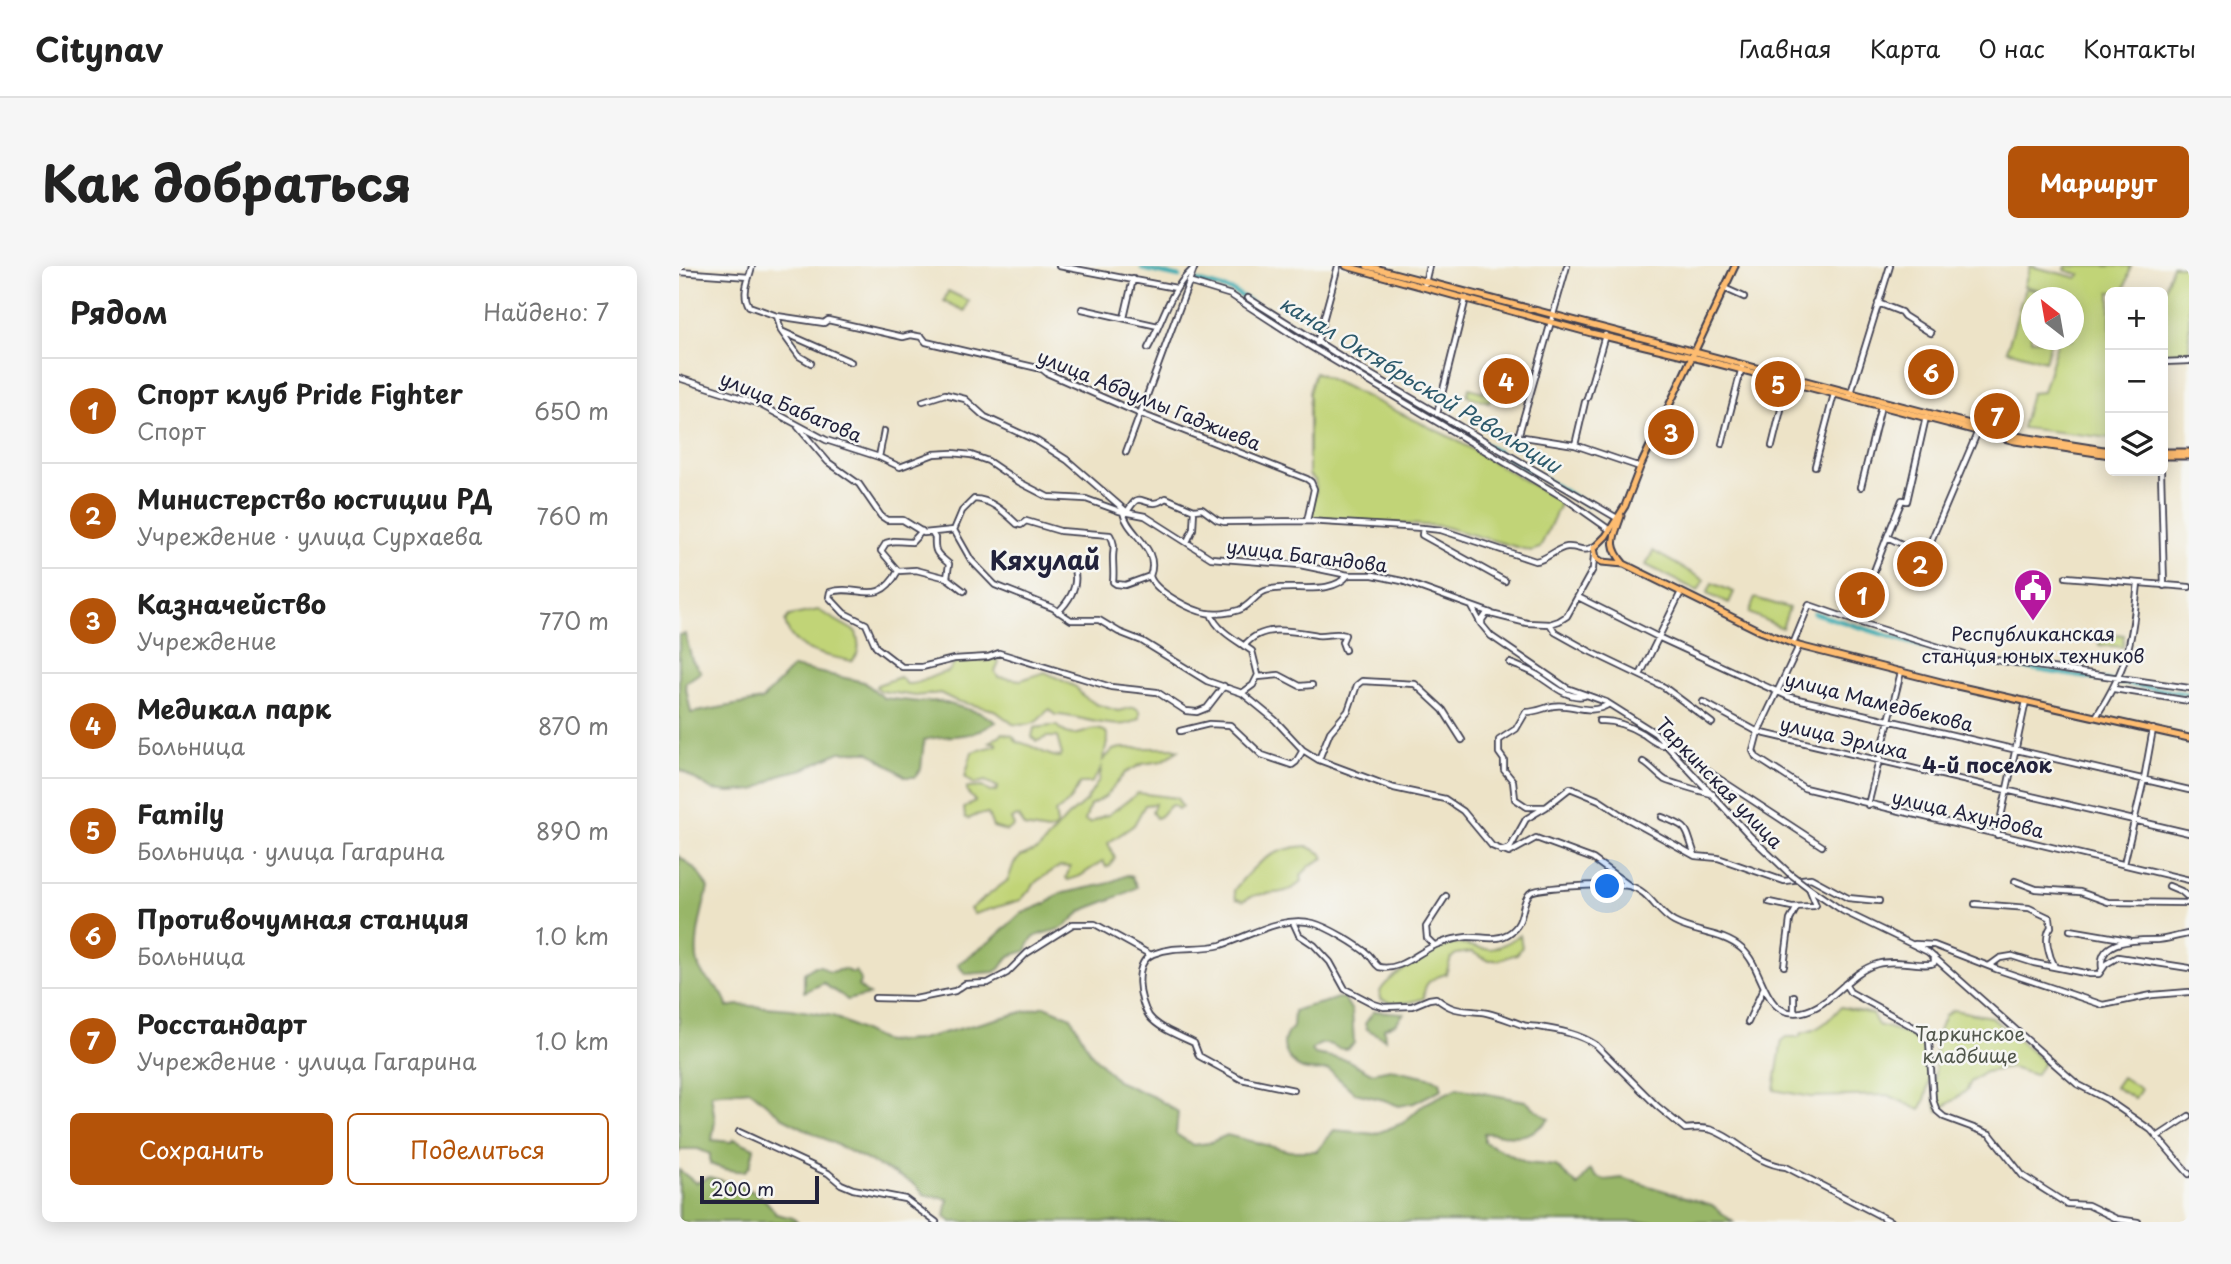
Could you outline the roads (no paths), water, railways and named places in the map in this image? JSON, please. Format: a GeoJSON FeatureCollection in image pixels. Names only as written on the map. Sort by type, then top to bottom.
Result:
{"type":"FeatureCollection","features":[{"type":"Feature","properties":{"kind":"main road"},"geometry":{"type":"LineString","coordinates":[[1346,266],[2016,436],[2105,452]]}},
{"type":"Feature","properties":{"kind":"main road"},"geometry":{"type":"LineString","coordinates":[[1367,266],[1466,298],[1553,318],[1591,332],[1606,333],[1648,347],[1694,354]]}},
{"type":"Feature","properties":{"kind":"main road"},"geometry":{"type":"LineString","coordinates":[[1608,561],[1613,556],[1613,538],[1640,467],[1735,266]]}},
{"type":"Feature","properties":{"kind":"main road"},"geometry":{"type":"LineString","coordinates":[[1742,367],[2015,441],[2105,452]]}},
{"type":"Feature","properties":{"kind":"main road"},"geometry":{"type":"LineString","coordinates":[[2168,454],[2189,454]]}},
{"type":"Feature","properties":{"kind":"main road"},"geometry":{"type":"LineString","coordinates":[[1625,506],[1594,554],[1599,561],[1624,564],[1681,592]]}},
{"type":"Feature","properties":{"kind":"main road"},"geometry":{"type":"LineString","coordinates":[[1598,544],[1608,542],[1624,564],[1760,631],[1796,645],[1901,672],[2153,729]]}},
{"type":"Feature","properties":{"kind":"main road"},"geometry":{"type":"LineString","coordinates":[[1796,645],[2189,738]]}},
{"type":"Feature","properties":{"kind":"street"},"geometry":{"type":"LineString","coordinates":[[679,272],[749,277],[752,266]]}},
{"type":"Feature","properties":{"kind":"street"},"geometry":{"type":"LineString","coordinates":[[1059,266],[1177,288]]}},
{"type":"Feature","properties":{"kind":"street"},"geometry":{"type":"LineString","coordinates":[[1315,348],[1338,266]]}},
{"type":"Feature","properties":{"kind":"street"},"geometry":{"type":"LineString","coordinates":[[1425,285],[1429,266]]}},
{"type":"Feature","properties":{"kind":"street"},"geometry":{"type":"LineString","coordinates":[[1518,436],[1567,266]]}},
{"type":"Feature","properties":{"kind":"street"},"geometry":{"type":"LineString","coordinates":[[1851,395],[1890,266]]}},
{"type":"Feature","properties":{"kind":"street"},"geometry":{"type":"LineString","coordinates":[[1126,452],[1194,267]]}},
{"type":"Feature","properties":{"kind":"street"},"geometry":{"type":"LineString","coordinates":[[1148,348],[1166,306],[1194,267]]}},
{"type":"Feature","properties":{"kind":"street","name":"улица Абдуллы Гаджиева"},"geometry":{"type":"LineString","coordinates":[[749,277],[745,297],[749,306],[777,316],[824,323],[828,320],[903,337],[922,337],[926,342],[1042,369],[1311,482],[1314,489],[1307,521]]}},
{"type":"Feature","properties":{"kind":"street"},"geometry":{"type":"LineString","coordinates":[[1124,318],[1133,279]]}},
{"type":"Feature","properties":{"kind":"street"},"geometry":{"type":"LineString","coordinates":[[1188,282],[1231,295],[1566,499],[1610,530]]}},
{"type":"Feature","properties":{"kind":"street"},"geometry":{"type":"LineString","coordinates":[[1724,288],[1744,297]]}},
{"type":"Feature","properties":{"kind":"street"},"geometry":{"type":"LineString","coordinates":[[1248,298],[1437,414],[1617,518]]}},
{"type":"Feature","properties":{"kind":"street"},"geometry":{"type":"LineString","coordinates":[[1437,414],[1466,298]]}},
{"type":"Feature","properties":{"kind":"street"},"geometry":{"type":"LineString","coordinates":[[1878,303],[1901,312],[1931,333]]}},
{"type":"Feature","properties":{"kind":"street"},"geometry":{"type":"LineString","coordinates":[[1081,309],[1158,326]]}},
{"type":"Feature","properties":{"kind":"street"},"geometry":{"type":"LineString","coordinates":[[777,316],[781,331],[799,356],[811,363]]}},
{"type":"Feature","properties":{"kind":"street"},"geometry":{"type":"LineString","coordinates":[[781,331],[852,362]]}},
{"type":"Feature","properties":{"kind":"street"},"geometry":{"type":"LineString","coordinates":[[1576,445],[1606,333]]}},
{"type":"Feature","properties":{"kind":"street"},"geometry":{"type":"LineString","coordinates":[[2168,362],[2189,361]]}},
{"type":"Feature","properties":{"kind":"street"},"geometry":{"type":"LineString","coordinates":[[1722,444],[1742,367]]}},
{"type":"Feature","properties":{"kind":"street","name":"улица Бабатова"},"geometry":{"type":"LineString","coordinates":[[679,378],[757,403],[825,440],[904,467],[934,454],[971,456],[988,461],[1048,497],[1086,499],[1125,512]]}},
{"type":"Feature","properties":{"kind":"street"},"geometry":{"type":"LineString","coordinates":[[1772,446],[1788,381]]}},
{"type":"Feature","properties":{"kind":"street"},"geometry":{"type":"LineString","coordinates":[[1815,466],[1835,393]]}},
{"type":"Feature","properties":{"kind":"street"},"geometry":{"type":"LineString","coordinates":[[923,401],[945,394],[965,399],[985,417],[1037,441],[1067,460],[1125,512]]}},
{"type":"Feature","properties":{"kind":"street"},"geometry":{"type":"LineString","coordinates":[[1861,487],[1881,406]]}},
{"type":"Feature","properties":{"kind":"street"},"geometry":{"type":"LineString","coordinates":[[1427,416],[1431,410]]}},
{"type":"Feature","properties":{"kind":"street"},"geometry":{"type":"LineString","coordinates":[[1855,621],[1902,500],[1907,501],[1926,417]]}},
{"type":"Feature","properties":{"kind":"street"},"geometry":{"type":"LineString","coordinates":[[798,427],[828,462],[859,484],[881,516],[887,520],[903,520],[922,531],[932,533],[954,530]]}},
{"type":"Feature","properties":{"kind":"street"},"geometry":{"type":"LineString","coordinates":[[1487,427],[1505,434],[1576,445],[1640,467]]}},
{"type":"Feature","properties":{"kind":"street"},"geometry":{"type":"LineString","coordinates":[[879,457],[884,431]]}},
{"type":"Feature","properties":{"kind":"street"},"geometry":{"type":"LineString","coordinates":[[1887,537],[1925,555],[1978,431]]}},
{"type":"Feature","properties":{"kind":"street"},"geometry":{"type":"LineString","coordinates":[[2161,476],[2164,586]]}},
{"type":"Feature","properties":{"kind":"street"},"geometry":{"type":"LineString","coordinates":[[1348,575],[1349,577],[1328,586],[1265,591],[1241,609],[1211,614],[1194,611],[1155,586],[1150,576],[1151,557],[1140,537],[1125,519],[1125,512],[1142,499],[1154,503],[1167,498],[1194,510],[1202,509],[1224,522],[1307,521],[1423,527],[1441,530],[1535,561],[1546,559],[1564,548],[1585,551],[1598,544]]}},
{"type":"Feature","properties":{"kind":"street"},"geometry":{"type":"LineString","coordinates":[[954,530],[965,507],[974,499],[980,499],[994,504],[1017,524],[1021,525],[1026,521],[1060,531],[1111,535],[1115,550],[1113,582],[1116,584],[1125,585],[1150,576]]}},
{"type":"Feature","properties":{"kind":"street"},"geometry":{"type":"LineString","coordinates":[[1187,542],[1193,529],[1194,510]]}},
{"type":"Feature","properties":{"kind":"street","name":"улица Багандова"},"geometry":{"type":"LineString","coordinates":[[1125,512],[1145,516],[1198,551],[1219,559],[1311,566],[1348,575],[1373,575],[1402,581],[1489,613],[1527,623],[1550,624]]}},
{"type":"Feature","properties":{"kind":"street"},"geometry":{"type":"LineString","coordinates":[[1423,527],[1422,536],[1505,581]]}},
{"type":"Feature","properties":{"kind":"street"},"geometry":{"type":"LineString","coordinates":[[954,530],[966,554],[986,579],[1071,620],[1090,619],[1105,623],[1142,641],[1207,681],[1242,693],[1275,720],[1303,750],[1319,760],[1394,788],[1445,799],[1463,811],[1487,841],[1500,851],[1509,853],[1536,838],[1593,859],[1649,897],[1672,921],[1727,938],[1737,944],[1751,957],[1764,989],[1779,1009],[1794,1013],[1814,1008],[1865,969],[1877,964],[1893,960],[1932,965],[1934,957]]}},
{"type":"Feature","properties":{"kind":"street"},"geometry":{"type":"LineString","coordinates":[[898,571],[881,551],[886,543],[912,542],[922,531]]}},
{"type":"Feature","properties":{"kind":"street"},"geometry":{"type":"LineString","coordinates":[[932,533],[936,552],[949,565],[947,578]]}},
{"type":"Feature","properties":{"kind":"street"},"geometry":{"type":"LineString","coordinates":[[1594,554],[1593,569],[1567,616],[1550,624],[1555,632],[1664,687],[1712,723]]}},
{"type":"Feature","properties":{"kind":"street"},"geometry":{"type":"LineString","coordinates":[[1593,569],[1608,561]]}},
{"type":"Feature","properties":{"kind":"street"},"geometry":{"type":"LineString","coordinates":[[1058,612],[1074,590],[1076,576],[1072,564]]}},
{"type":"Feature","properties":{"kind":"street"},"geometry":{"type":"LineString","coordinates":[[898,571],[916,570],[947,578],[964,592]]}},
{"type":"Feature","properties":{"kind":"street"},"geometry":{"type":"LineString","coordinates":[[898,571],[892,582],[870,594],[840,590],[830,592],[829,597],[844,613],[866,624],[876,647],[902,667],[922,667],[954,659],[988,657],[999,653],[1111,687],[1157,692],[1186,711],[1196,712],[1214,702],[1224,686]]}},
{"type":"Feature","properties":{"kind":"street"},"geometry":{"type":"LineString","coordinates":[[2066,577],[2189,587]]}},
{"type":"Feature","properties":{"kind":"street"},"geometry":{"type":"LineString","coordinates":[[2097,715],[2114,689],[2132,638],[2138,583]]}},
{"type":"Feature","properties":{"kind":"street"},"geometry":{"type":"LineString","coordinates":[[1640,675],[1681,592]]}},
{"type":"Feature","properties":{"kind":"street","name":"улица Мамедбекова"},"geometry":{"type":"LineString","coordinates":[[1578,597],[1778,692],[2189,790]]}},
{"type":"Feature","properties":{"kind":"street"},"geometry":{"type":"LineString","coordinates":[[1758,732],[1778,692],[1809,605],[1968,656],[2189,688]]}},
{"type":"Feature","properties":{"kind":"street","name":"Таркинская улица"},"geometry":{"type":"LineString","coordinates":[[1472,607],[1491,636],[1567,688],[1609,704],[1637,720],[1664,742],[1751,837],[1789,873],[1862,921],[1915,944]]}},
{"type":"Feature","properties":{"kind":"street"},"geometry":{"type":"LineString","coordinates":[[1482,625],[1482,620],[1489,613]]}},
{"type":"Feature","properties":{"kind":"street"},"geometry":{"type":"LineString","coordinates":[[1211,614],[1214,622],[1252,650],[1258,677],[1253,685],[1242,693]]}},
{"type":"Feature","properties":{"kind":"street"},"geometry":{"type":"LineString","coordinates":[[1244,646],[1255,636],[1293,630],[1319,635],[1345,635],[1342,642],[1345,650]]}},
{"type":"Feature","properties":{"kind":"street"},"geometry":{"type":"LineString","coordinates":[[1510,663],[1536,674],[1575,698],[1585,696]]}},
{"type":"Feature","properties":{"kind":"street"},"geometry":{"type":"LineString","coordinates":[[1868,805],[1901,672]]}},
{"type":"Feature","properties":{"kind":"street"},"geometry":{"type":"LineString","coordinates":[[1258,677],[1279,675],[1300,686],[1312,685]]}},
{"type":"Feature","properties":{"kind":"street"},"geometry":{"type":"LineString","coordinates":[[1319,760],[1330,732],[1349,711],[1357,685],[1362,681],[1415,684],[1443,710],[1462,740]]}},
{"type":"Feature","properties":{"kind":"street"},"geometry":{"type":"LineString","coordinates":[[2114,689],[2189,701]]}},
{"type":"Feature","properties":{"kind":"street"},"geometry":{"type":"LineString","coordinates":[[1997,835],[2026,701]]}},
{"type":"Feature","properties":{"kind":"street","name":"улица Эрлиха"},"geometry":{"type":"LineString","coordinates":[[1703,702],[1758,732],[2189,833]]}},
{"type":"Feature","properties":{"kind":"street"},"geometry":{"type":"LineString","coordinates":[[1546,807],[1527,807],[1514,799],[1513,781],[1504,770],[1504,761],[1499,753],[1499,740],[1516,729],[1526,712],[1537,712],[1558,705],[1587,710],[1603,708],[1609,704]]}},
{"type":"Feature","properties":{"kind":"street"},"geometry":{"type":"LineString","coordinates":[[1599,721],[1618,723],[1642,733],[1657,744],[1662,745],[1664,742],[1679,749],[1711,774],[1822,846]]}},
{"type":"Feature","properties":{"kind":"street"},"geometry":{"type":"LineString","coordinates":[[1180,731],[1209,724],[1230,725],[1262,755],[1291,765],[1303,750]]}},
{"type":"Feature","properties":{"kind":"street"},"geometry":{"type":"LineString","coordinates":[[2125,864],[2153,729]]}},
{"type":"Feature","properties":{"kind":"street","name":"улица Ахундова"},"geometry":{"type":"LineString","coordinates":[[1758,732],[1753,751],[1756,757],[1804,788],[2189,880]]}},
{"type":"Feature","properties":{"kind":"street"},"geometry":{"type":"LineString","coordinates":[[1643,762],[1651,766],[1664,780],[1686,785],[1705,794],[1714,794]]}},
{"type":"Feature","properties":{"kind":"street"},"geometry":{"type":"LineString","coordinates":[[1500,851],[1510,848],[1526,819],[1570,788],[1599,800],[1695,856],[1718,858],[1784,881],[1811,878],[1848,898],[1879,901]]}},
{"type":"Feature","properties":{"kind":"street"},"geometry":{"type":"LineString","coordinates":[[1662,817],[1683,826],[1689,832],[1695,856]]}},
{"type":"Feature","properties":{"kind":"street"},"geometry":{"type":"LineString","coordinates":[[2015,881],[2036,889],[2080,892],[2108,902],[2189,900]]}},
{"type":"Feature","properties":{"kind":"street"},"geometry":{"type":"LineString","coordinates":[[2169,886],[2181,891],[2189,900]]}},
{"type":"Feature","properties":{"kind":"street"},"geometry":{"type":"LineString","coordinates":[[1294,1090],[1241,1079],[1199,1056],[1194,1044],[1161,1026],[1149,1015],[1143,1000],[1139,971],[1145,960],[1151,955],[1179,947],[1212,947],[1266,928],[1293,922],[1314,923],[1368,954],[1375,965],[1382,968],[1397,967],[1434,945],[1458,938],[1496,938],[1508,933],[1520,922],[1527,896],[1535,889],[1631,887]]}},
{"type":"Feature","properties":{"kind":"street"},"geometry":{"type":"LineString","coordinates":[[1769,902],[1798,906],[1817,905],[1809,888]]}},
{"type":"Feature","properties":{"kind":"street"},"geometry":{"type":"LineString","coordinates":[[1434,945],[1427,938],[1426,927],[1446,896]]}},
{"type":"Feature","properties":{"kind":"street"},"geometry":{"type":"LineString","coordinates":[[1975,904],[2029,908],[2050,918],[2048,947],[2056,967]]}},
{"type":"Feature","properties":{"kind":"street"},"geometry":{"type":"LineString","coordinates":[[1784,966],[1790,920],[1798,906]]}},
{"type":"Feature","properties":{"kind":"street"},"geometry":{"type":"LineString","coordinates":[[1293,922],[1299,935],[1314,944],[1330,962],[1345,989],[1374,1004],[1384,1007],[1412,1006],[1436,998],[1448,1008],[1497,1015],[1526,1026],[1587,1039],[1610,1058],[1671,1119],[1685,1129],[1714,1130],[1770,1165],[1786,1167],[1892,1222]]}},
{"type":"Feature","properties":{"kind":"street"},"geometry":{"type":"LineString","coordinates":[[875,998],[915,999],[955,991],[965,984],[988,983],[1007,973],[1027,953],[1073,924],[1095,924],[1151,955]]}},
{"type":"Feature","properties":{"kind":"street"},"geometry":{"type":"LineString","coordinates":[[2070,930],[2133,940],[2157,940],[2189,934]]}},
{"type":"Feature","properties":{"kind":"street"},"geometry":{"type":"LineString","coordinates":[[2102,969],[2101,959],[2107,949],[2133,940]]}},
{"type":"Feature","properties":{"kind":"street"},"geometry":{"type":"LineString","coordinates":[[1915,944],[1934,957],[2077,1084],[2135,1118],[2157,1137],[2189,1174]]}},
{"type":"Feature","properties":{"kind":"street"},"geometry":{"type":"LineString","coordinates":[[1915,944],[1934,945],[2103,1005],[2152,995],[2189,992]]}},
{"type":"Feature","properties":{"kind":"street"},"geometry":{"type":"LineString","coordinates":[[1988,966],[2000,958],[2012,956],[2034,963],[2099,974],[2106,964],[2118,957],[2189,968]]}},
{"type":"Feature","properties":{"kind":"street"},"geometry":{"type":"LineString","coordinates":[[1845,984],[1850,992],[1919,1030],[1929,1041],[1933,1100],[1937,1111],[1944,1117],[1990,1134],[2023,1176],[2067,1204],[2088,1205],[2117,1219],[2138,1222]]}},
{"type":"Feature","properties":{"kind":"street"},"geometry":{"type":"LineString","coordinates":[[1748,1022],[1764,989]]}},
{"type":"Feature","properties":{"kind":"street"},"geometry":{"type":"LineString","coordinates":[[1794,996],[1794,1013]]}},
{"type":"Feature","properties":{"kind":"street"},"geometry":{"type":"LineString","coordinates":[[2157,1137],[2189,1116]]}},
{"type":"Feature","properties":{"kind":"street"},"geometry":{"type":"LineString","coordinates":[[739,1132],[828,1173],[841,1184],[853,1189],[905,1199],[936,1222]]}},
{"type":"Feature","properties":{"kind":"waterway"},"geometry":{"type":"LineString","coordinates":[[1142,269],[1179,277]]}},
{"type":"Feature","properties":{"kind":"waterway","name":"канал Октябрьской Революции"},"geometry":{"type":"LineString","coordinates":[[1196,281],[1233,291],[1345,361]]}},
{"type":"Feature","properties":{"kind":"waterway","name":"канал Октябрьской Революции"},"geometry":{"type":"LineString","coordinates":[[1422,407],[1588,505]]}},
{"type":"Feature","properties":{"kind":"waterway","name":"канал Октябрьской Революции"},"geometry":{"type":"LineString","coordinates":[[1814,613],[1956,657],[2189,694]]}},
{"type":"Feature","properties":{"kind":"place","name":"Противочумная станция"},"geometry":{"type":"Point","coordinates":[1931,372]}},
{"type":"Feature","properties":{"kind":"place","name":"Медикал парк"},"geometry":{"type":"Point","coordinates":[1506,381]}},
{"type":"Feature","properties":{"kind":"place","name":"Family"},"geometry":{"type":"Point","coordinates":[1778,384]}},
{"type":"Feature","properties":{"kind":"place","name":"Росстандарт"},"geometry":{"type":"Point","coordinates":[1997,416]}},
{"type":"Feature","properties":{"kind":"place","name":"Казначейство"},"geometry":{"type":"Point","coordinates":[1671,432]}},
{"type":"Feature","properties":{"kind":"place","name":"Министерство юстиции РД"},"geometry":{"type":"Point","coordinates":[1920,564]}},
{"type":"Feature","properties":{"kind":"place","name":"Спорт клуб Pride Fighter"},"geometry":{"type":"Point","coordinates":[1862,595]}},
{"type":"Feature","properties":{"kind":"place","name":"Республиканская станция юных техников"},"geometry":{"type":"Point","coordinates":[2033,622]}},
{"type":"Feature","properties":{"kind":"district","name":"Кяхулай"},"geometry":{"type":"Point","coordinates":[1045,561]}},
{"type":"Feature","properties":{"kind":"district","name":"4-й поселок"},"geometry":{"type":"Point","coordinates":[1987,766]}},
{"type":"Feature","properties":{"kind":"park label","name":"Таркинское кладбище"},"geometry":{"type":"Point","coordinates":[1970,1045]}}]}
